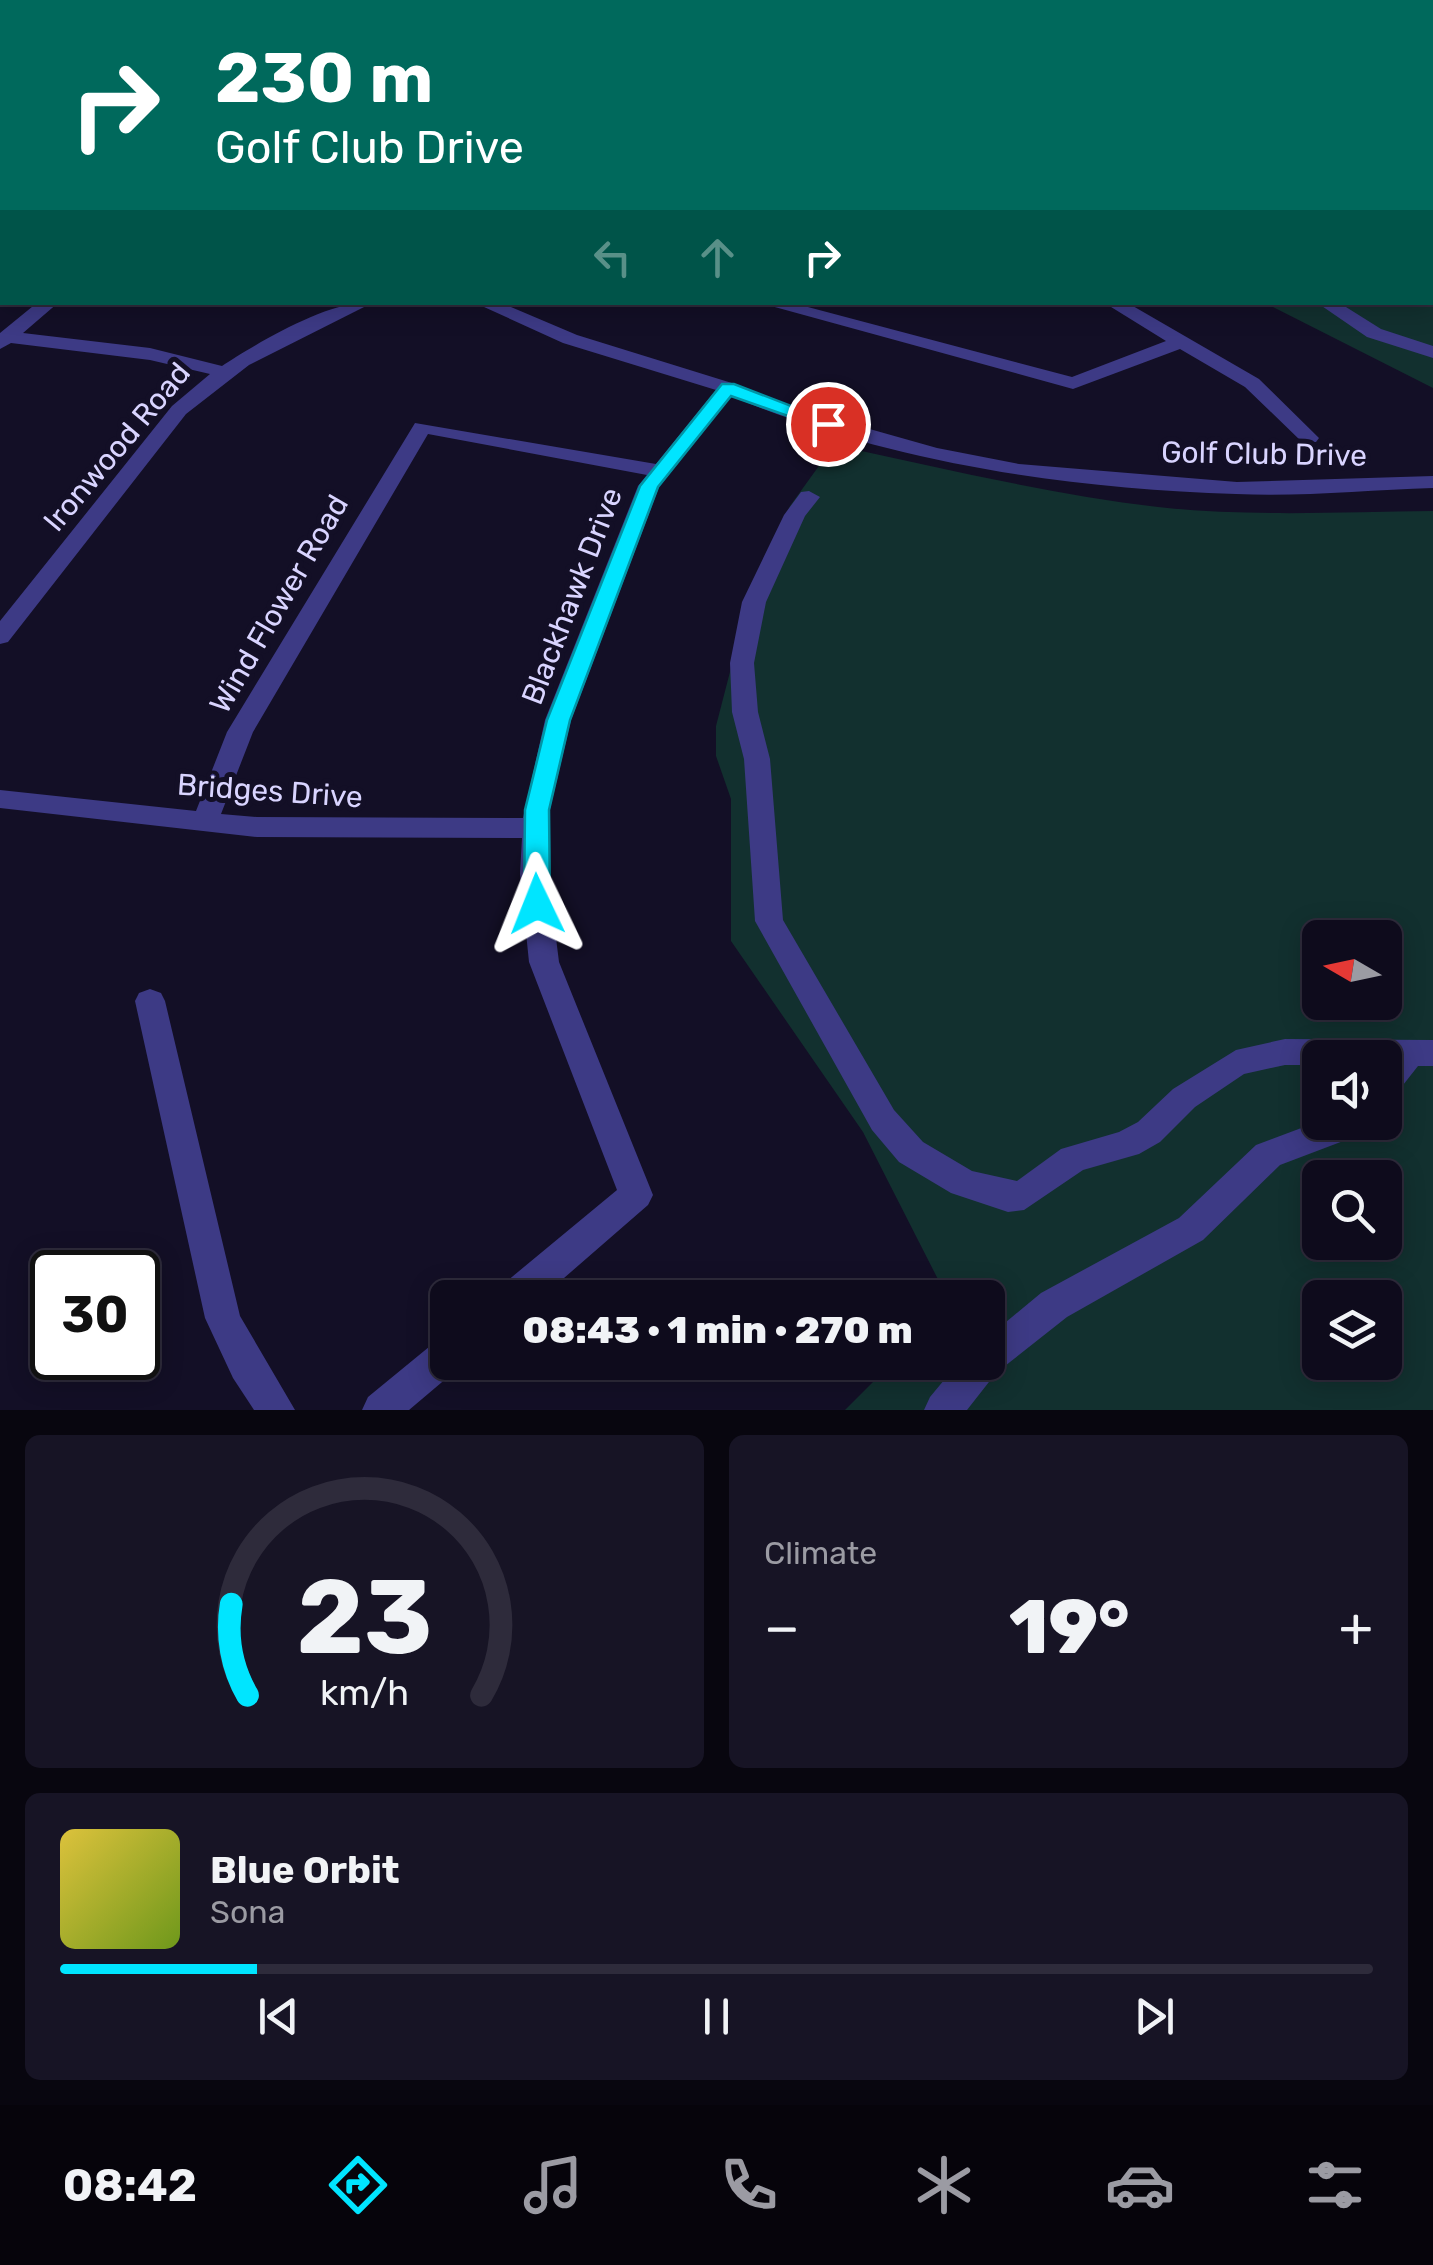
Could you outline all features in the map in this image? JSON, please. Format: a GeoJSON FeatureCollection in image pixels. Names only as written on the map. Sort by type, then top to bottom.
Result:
{"type":"FeatureCollection","features":[{"type":"Feature","properties":{"kind":"street"},"geometry":{"type":"LineString","coordinates":[[3,340],[46,305]]}},
{"type":"Feature","properties":{"kind":"street","name":"Ironwood Road"},"geometry":{"type":"LineString","coordinates":[[0,637],[179,410],[220,371],[358,305]]}},
{"type":"Feature","properties":{"kind":"street"},"geometry":{"type":"LineString","coordinates":[[489,305],[570,339],[728,388]]}},
{"type":"Feature","properties":{"kind":"street"},"geometry":{"type":"LineString","coordinates":[[777,305],[1073,384],[1184,341]]}},
{"type":"Feature","properties":{"kind":"street"},"geometry":{"type":"LineString","coordinates":[[1118,305],[1252,383],[1309,438]]}},
{"type":"Feature","properties":{"kind":"street"},"geometry":{"type":"LineString","coordinates":[[1329,305],[1389,340],[1433,352]]}},
{"type":"Feature","properties":{"kind":"street"},"geometry":{"type":"LineString","coordinates":[[3,340],[150,354],[220,371]]}},
{"type":"Feature","properties":{"kind":"street","name":"Blackhawk Drive"},"geometry":{"type":"LineString","coordinates":[[535,1280],[636,1195],[544,962],[534,874],[536,828],[558,720],[659,471],[728,388]]}},
{"type":"Feature","properties":{"kind":"street","name":"Golf Club Drive"},"geometry":{"type":"LineString","coordinates":[[728,388],[780,410],[934,454],[1094,476],[1237,488],[1433,482]]}},
{"type":"Feature","properties":{"kind":"street","name":"Wind Flower Road"},"geometry":{"type":"LineString","coordinates":[[205,821],[240,732],[422,427],[659,471]]}},
{"type":"Feature","properties":{"kind":"street"},"geometry":{"type":"LineString","coordinates":[[809,496],[795,515],[754,602],[742,663],[744,712],[757,759],[766,905],[776,939],[895,1137],[963,1183],[1008,1197],[1024,1195],[1073,1159],[1127,1144],[1149,1132],[1196,1088],[1236,1063],[1285,1052],[1422,1052]]}},
{"type":"Feature","properties":{"kind":"street","name":"Bridges Drive"},"geometry":{"type":"LineString","coordinates":[[0,800],[328,830],[536,828]]}},
{"type":"Feature","properties":{"kind":"street"},"geometry":{"type":"LineString","coordinates":[[150,1001],[223,1318],[246,1366],[276,1410]]}},
{"type":"Feature","properties":{"kind":"street"},"geometry":{"type":"LineString","coordinates":[[1402,1070],[1422,1052]]}},
{"type":"Feature","properties":{"kind":"street"},"geometry":{"type":"LineString","coordinates":[[1005,1344],[1054,1305],[1191,1230],[1268,1155],[1308,1140]]}},
{"type":"Feature","properties":{"kind":"street"},"geometry":{"type":"LineString","coordinates":[[381,1410],[430,1369]]}},
{"type":"Feature","properties":{"kind":"street"},"geometry":{"type":"LineString","coordinates":[[942,1410],[968,1380]]}},
{"type":"Feature","properties":{"kind":"green space"},"geometry":{"type":"Polygon","coordinates":[[[1269,305],[1433,305],[1433,388],[1269,305]]]}},
{"type":"Feature","properties":{"kind":"green space"},"geometry":{"type":"Polygon","coordinates":[[[834,445],[1036,488],[1158,507],[1261,513],[1433,511],[1433,1410],[845,1410],[875,1380],[1005,1380],[1005,1280],[938,1280],[863,1132],[731,941],[731,799],[716,756],[716,726],[754,579],[790,506],[834,445]]]}},
{"type":"Feature","properties":{"kind":"route"},"geometry":{"type":"LineString","coordinates":[[537,904],[537,810],[558,720],[649,486],[728,388],[780,410],[828,424]]}}]}
